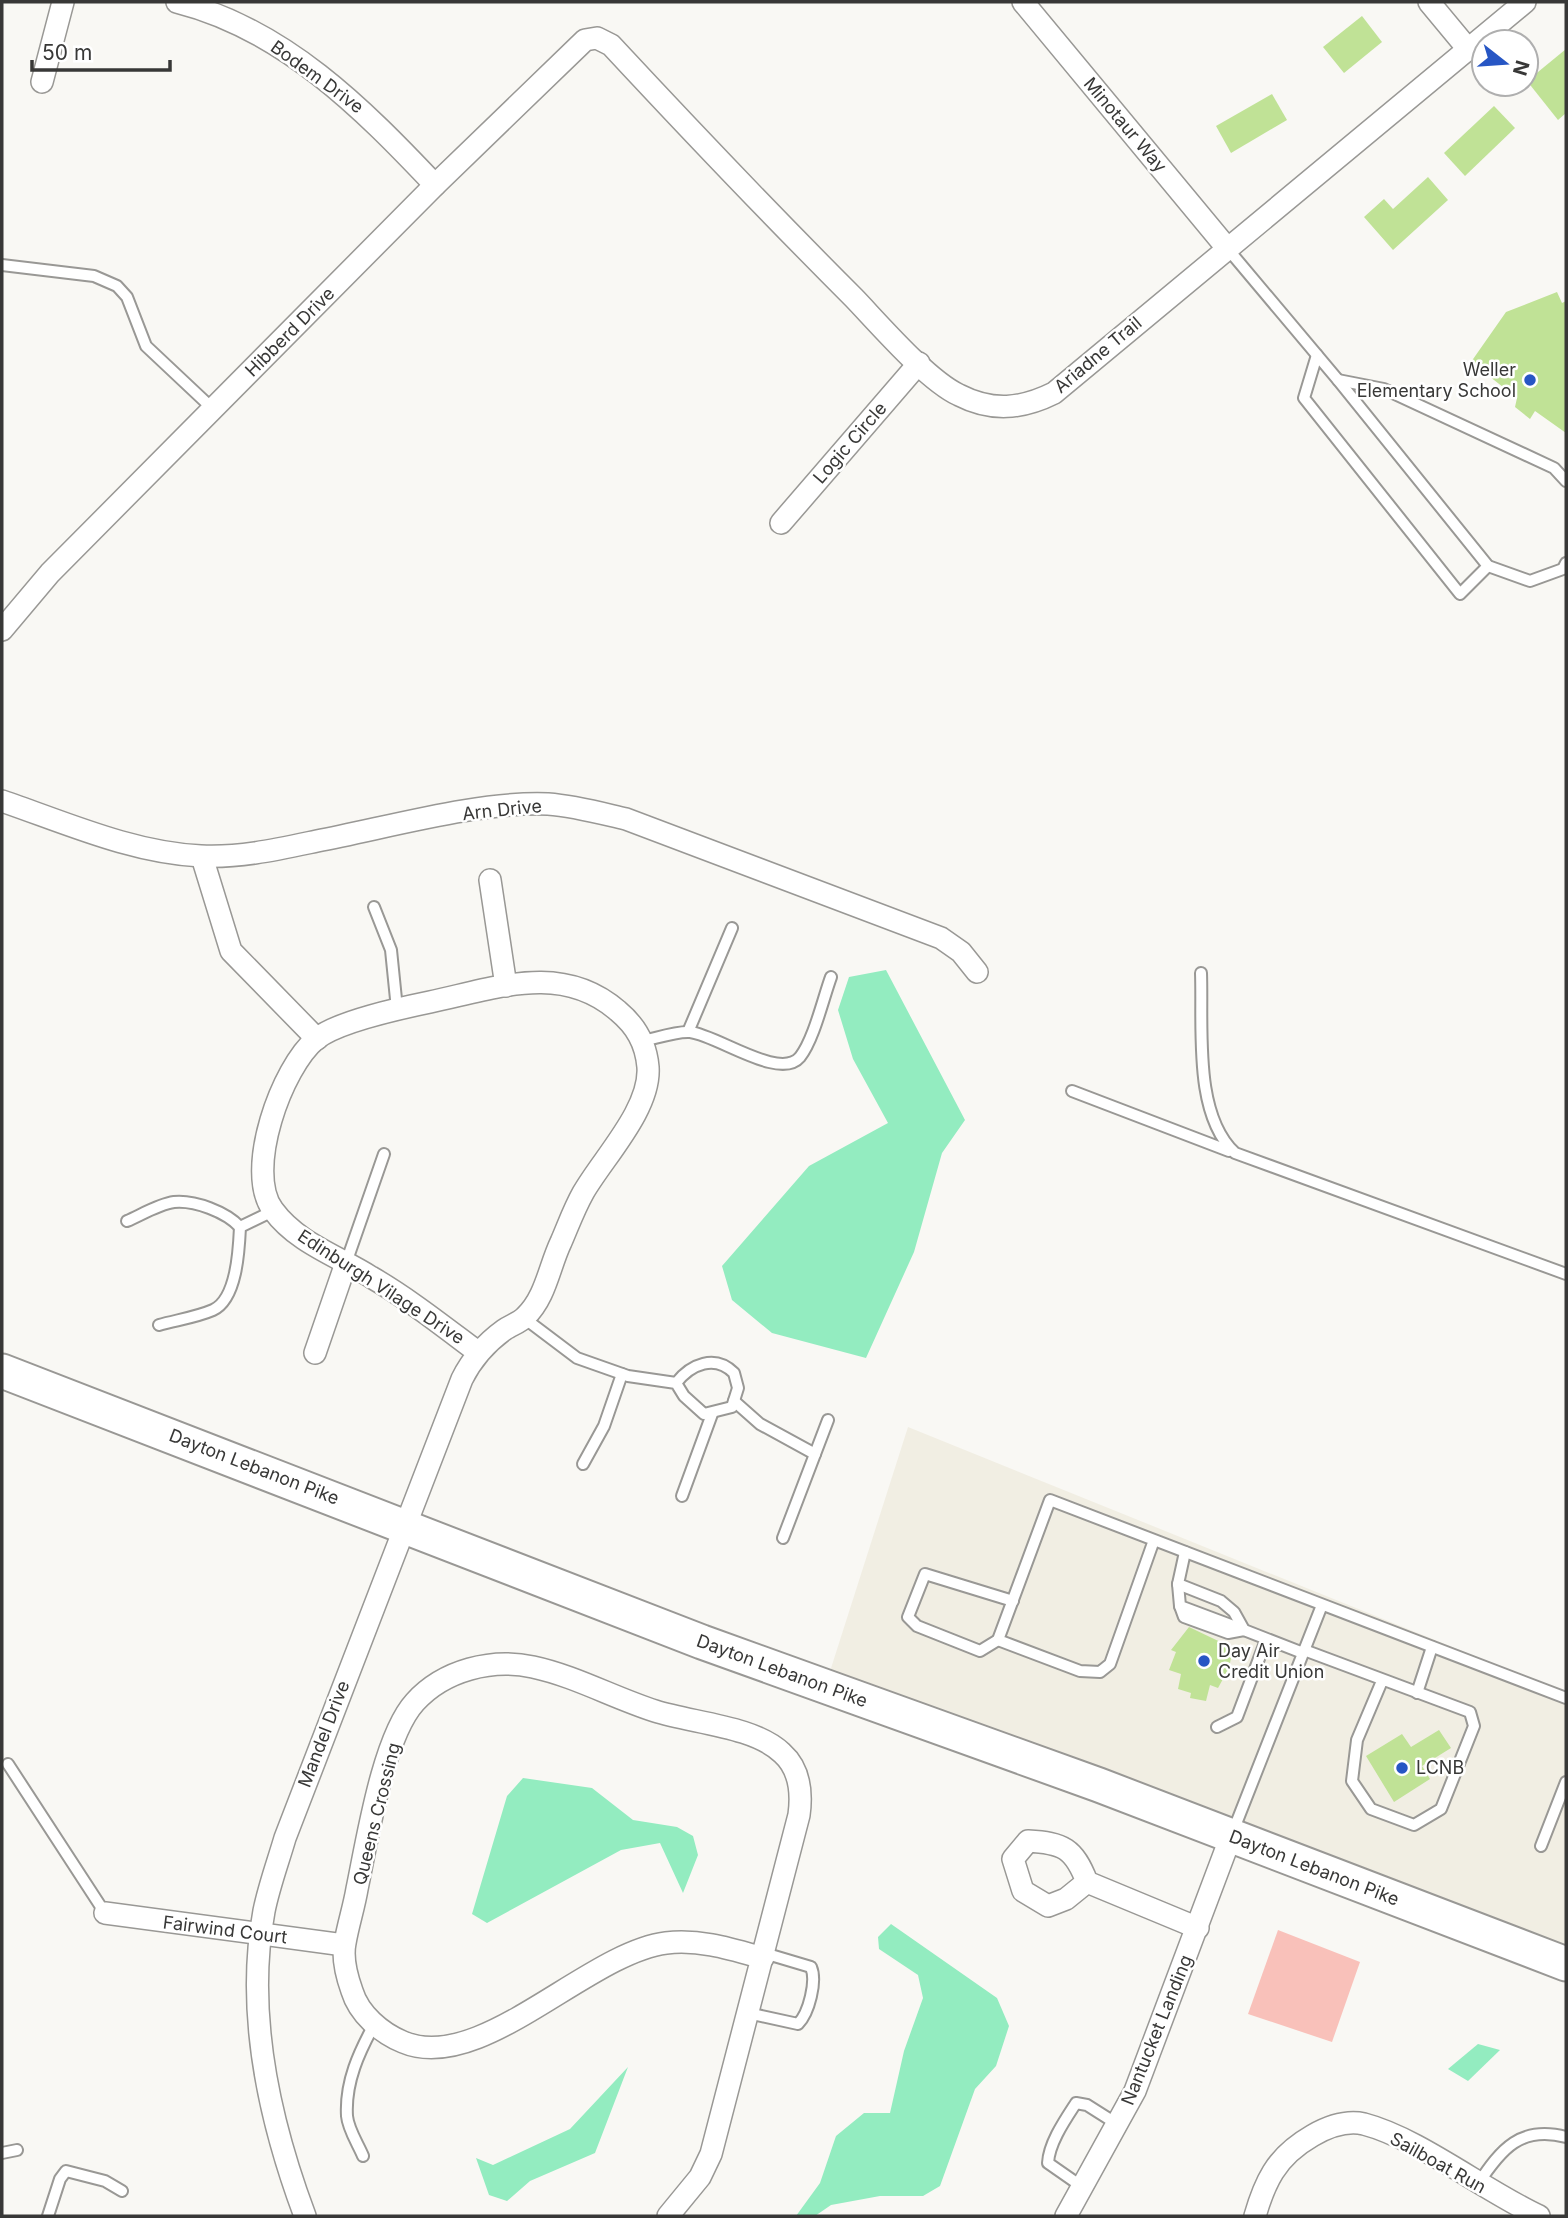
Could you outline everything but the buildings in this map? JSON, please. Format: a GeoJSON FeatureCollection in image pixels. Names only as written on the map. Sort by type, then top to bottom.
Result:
{"type":"FeatureCollection","features":[{"type":"Feature","properties":{"kind":"main road","name":"Dayton Lebanon Pike"},"geometry":{"type":"LineString","coordinates":[[2,1371],[702,1642],[1099,1785],[1566,1964]]}},
{"type":"Feature","properties":{"kind":"street"},"geometry":{"type":"LineString","coordinates":[[42,82],[63,2]]}},
{"type":"Feature","properties":{"kind":"street","name":"Bodem Drive"},"geometry":{"type":"LineString","coordinates":[[177,2],[222,18],[273,43],[305,64],[368,115],[435,185]]}},
{"type":"Feature","properties":{"kind":"street","name":"Minotaur Way"},"geometry":{"type":"LineString","coordinates":[[1023,2],[1227,248]]}},
{"type":"Feature","properties":{"kind":"street"},"geometry":{"type":"LineString","coordinates":[[1429,2],[1468,49]]}},
{"type":"Feature","properties":{"kind":"street","name":"Ariadne Trail"},"geometry":{"type":"LineString","coordinates":[[585,40],[597,38],[611,45],[731,174],[919,363],[951,391],[977,403],[1016,407],[1033,404],[1054,393],[1525,2]]}},
{"type":"Feature","properties":{"kind":"street","name":"Hibberd Drive"},"geometry":{"type":"LineString","coordinates":[[2,630],[50,573],[435,185],[585,40]]}},
{"type":"Feature","properties":{"kind":"street","name":"Logic Circle"},"geometry":{"type":"LineString","coordinates":[[781,523],[919,363]]}},
{"type":"Feature","properties":{"kind":"street","name":"Arn Drive"},"geometry":{"type":"LineString","coordinates":[[2,801],[121,841],[165,852],[202,856],[246,855],[497,806],[547,804],[583,808],[626,819],[941,938],[961,952],[977,972]]}},
{"type":"Feature","properties":{"kind":"street"},"geometry":{"type":"LineString","coordinates":[[202,856],[231,951],[254,978],[317,1039]]}},
{"type":"Feature","properties":{"kind":"street"},"geometry":{"type":"LineString","coordinates":[[489,880],[506,986]]}},
{"type":"Feature","properties":{"kind":"street"},"geometry":{"type":"LineString","coordinates":[[273,1211],[262,1174],[266,1139],[292,1071],[317,1039],[377,1014],[397,1009],[506,986],[558,982],[593,991],[633,1023],[643,1041]]}},
{"type":"Feature","properties":{"kind":"street","name":"Mandel Drive"},"geometry":{"type":"LineString","coordinates":[[305,2216],[283,2157],[270,2108],[259,2013],[261,1935],[267,1901],[285,1838],[462,1379],[480,1353],[494,1338],[524,1318],[540,1295],[583,1193],[643,1098],[649,1069],[643,1041]]}},
{"type":"Feature","properties":{"kind":"street","name":"Edinburgh Vilage Drive"},"geometry":{"type":"LineString","coordinates":[[273,1211],[307,1242],[383,1284],[480,1353]]}},
{"type":"Feature","properties":{"kind":"street"},"geometry":{"type":"LineString","coordinates":[[315,1353],[346,1263]]}},
{"type":"Feature","properties":{"kind":"street","name":"Queens Crossing"},"geometry":{"type":"LineString","coordinates":[[668,2216],[700,2177],[711,2154],[764,1955],[801,1800],[794,1768],[784,1754],[769,1742],[752,1735],[653,1710],[583,1684],[516,1664],[495,1664],[448,1677],[431,1687],[408,1710],[381,1784],[344,1945],[352,1993],[361,2010],[375,2023],[407,2043],[443,2048],[493,2030],[617,1960],[649,1947],[689,1942],[713,1944],[764,1955]]}},
{"type":"Feature","properties":{"kind":"street","name":"Nantucket Landing"},"geometry":{"type":"LineString","coordinates":[[1066,2216],[1136,2091],[1231,1836]]}},
{"type":"Feature","properties":{"kind":"street"},"geometry":{"type":"LineString","coordinates":[[1087,1882],[1198,1928]]}},
{"type":"Feature","properties":{"kind":"street","name":"Fairwind Court"},"geometry":{"type":"LineString","coordinates":[[105,1913],[344,1945]]}},
{"type":"Feature","properties":{"kind":"street","name":"Sailboat Run"},"geometry":{"type":"LineString","coordinates":[[1255,2216],[1273,2171],[1298,2145],[1329,2128],[1361,2123],[1404,2140],[1539,2216]]}},
{"type":"Feature","properties":{"kind":"lane"},"geometry":{"type":"LineString","coordinates":[[1227,248],[1488,566],[1530,581],[1563,569],[1566,563]]}},
{"type":"Feature","properties":{"kind":"lane"},"geometry":{"type":"LineString","coordinates":[[2,265],[93,276],[117,286],[127,297],[146,346],[213,410]]}},
{"type":"Feature","properties":{"kind":"lane"},"geometry":{"type":"LineString","coordinates":[[1317,355],[1304,398],[1460,593],[1488,566]]}},
{"type":"Feature","properties":{"kind":"lane"},"geometry":{"type":"LineString","coordinates":[[1338,380],[1384,389],[1554,468],[1566,481]]}},
{"type":"Feature","properties":{"kind":"lane"},"geometry":{"type":"LineString","coordinates":[[374,907],[391,950],[397,1009]]}},
{"type":"Feature","properties":{"kind":"lane"},"geometry":{"type":"LineString","coordinates":[[688,1032],[732,928]]}},
{"type":"Feature","properties":{"kind":"lane"},"geometry":{"type":"LineString","coordinates":[[1201,973],[1205,1086],[1218,1134],[1235,1153]]}},
{"type":"Feature","properties":{"kind":"lane"},"geometry":{"type":"LineString","coordinates":[[643,1041],[688,1032],[725,1043],[764,1060],[789,1065],[799,1058],[806,1044],[831,976]]}},
{"type":"Feature","properties":{"kind":"lane"},"geometry":{"type":"LineString","coordinates":[[1072,1091],[1566,1274]]}},
{"type":"Feature","properties":{"kind":"lane"},"geometry":{"type":"LineString","coordinates":[[346,1263],[384,1154]]}},
{"type":"Feature","properties":{"kind":"lane"},"geometry":{"type":"LineString","coordinates":[[127,1221],[173,1202],[214,1210],[232,1218],[240,1227],[238,1265],[228,1294],[216,1309],[159,1325]]}},
{"type":"Feature","properties":{"kind":"lane"},"geometry":{"type":"LineString","coordinates":[[240,1227],[273,1211]]}},
{"type":"Feature","properties":{"kind":"lane"},"geometry":{"type":"LineString","coordinates":[[524,1318],[576,1358],[622,1374],[676,1383],[693,1405],[704,1414],[732,1407],[738,1379],[727,1366],[718,1362],[700,1364],[685,1372],[676,1383]]}},
{"type":"Feature","properties":{"kind":"lane"},"geometry":{"type":"LineString","coordinates":[[583,1464],[604,1426],[622,1374]]}},
{"type":"Feature","properties":{"kind":"lane"},"geometry":{"type":"LineString","coordinates":[[734,1401],[760,1424],[815,1454]]}},
{"type":"Feature","properties":{"kind":"lane"},"geometry":{"type":"LineString","coordinates":[[682,1496],[712,1414]]}},
{"type":"Feature","properties":{"kind":"lane"},"geometry":{"type":"LineString","coordinates":[[783,1538],[828,1420]]}},
{"type":"Feature","properties":{"kind":"lane"},"geometry":{"type":"LineString","coordinates":[[1013,1601],[937,1575],[925,1574],[908,1617],[917,1626],[980,1651],[998,1640],[1013,1601],[1050,1500],[1566,1698]]}},
{"type":"Feature","properties":{"kind":"lane"},"geometry":{"type":"LineString","coordinates":[[998,1640],[1080,1671],[1100,1672],[1110,1664],[1154,1540]]}},
{"type":"Feature","properties":{"kind":"lane"},"geometry":{"type":"LineString","coordinates":[[1185,1552],[1178,1584],[1180,1606],[1266,1640],[1304,1651],[1471,1712],[1474,1726],[1441,1809],[1415,1825],[1371,1809],[1352,1781],[1357,1740],[1381,1681]]}},
{"type":"Feature","properties":{"kind":"lane"},"geometry":{"type":"LineString","coordinates":[[1178,1584],[1221,1601],[1234,1612],[1244,1630]]}},
{"type":"Feature","properties":{"kind":"lane"},"geometry":{"type":"LineString","coordinates":[[1231,1836],[1322,1605]]}},
{"type":"Feature","properties":{"kind":"lane"},"geometry":{"type":"LineString","coordinates":[[1217,1727],[1237,1717],[1266,1640]]}},
{"type":"Feature","properties":{"kind":"lane"},"geometry":{"type":"LineString","coordinates":[[1417,1693],[1432,1647]]}},
{"type":"Feature","properties":{"kind":"lane"},"geometry":{"type":"LineString","coordinates":[[8,1764],[105,1913]]}},
{"type":"Feature","properties":{"kind":"lane"},"geometry":{"type":"LineString","coordinates":[[1541,1846],[1566,1782]]}},
{"type":"Feature","properties":{"kind":"lane"},"geometry":{"type":"LineString","coordinates":[[748,2013],[798,2024],[810,1996],[814,1975],[811,1967],[764,1955]]}},
{"type":"Feature","properties":{"kind":"lane"},"geometry":{"type":"LineString","coordinates":[[363,2157],[347,2118],[350,2079],[362,2046],[375,2023]]}},
{"type":"Feature","properties":{"kind":"lane"},"geometry":{"type":"LineString","coordinates":[[1082,2186],[1048,2163],[1048,2154],[1068,2116],[1076,2103],[1087,2105],[1117,2124]]}},
{"type":"Feature","properties":{"kind":"lane"},"geometry":{"type":"LineString","coordinates":[[1478,2184],[1496,2156],[1516,2140],[1548,2132],[1566,2137]]}},
{"type":"Feature","properties":{"kind":"lane"},"geometry":{"type":"LineString","coordinates":[[2,2153],[17,2150]]}},
{"type":"Feature","properties":{"kind":"lane"},"geometry":{"type":"LineString","coordinates":[[48,2216],[60,2179],[66,2171],[105,2181],[122,2191]]}},
{"type":"Feature","properties":{"kind":"shaded area"},"geometry":{"type":"Polygon","coordinates":[[[886,970],[965,1120],[942,1153],[914,1252],[866,1358],[772,1333],[732,1300],[722,1266],[809,1166],[888,1123],[853,1059],[838,1010],[849,977],[886,970]]]}},
{"type":"Feature","properties":{"kind":"shaded area"},"geometry":{"type":"Polygon","coordinates":[[[908,1427],[1566,1693],[1566,1964],[825,1687],[908,1427]]]}},
{"type":"Feature","properties":{"kind":"shaded area"},"geometry":{"type":"Polygon","coordinates":[[[523,1778],[592,1788],[633,1820],[677,1827],[693,1836],[698,1855],[683,1893],[660,1843],[621,1850],[487,1923],[472,1914],[507,1796],[523,1778]]]}},
{"type":"Feature","properties":{"kind":"shaded area"},"geometry":{"type":"Polygon","coordinates":[[[891,1924],[997,1998],[1009,2026],[996,2066],[975,2089],[940,2186],[923,2196],[880,2196],[831,2205],[815,2216],[796,2216],[820,2183],[836,2136],[864,2113],[890,2113],[904,2051],[923,1998],[918,1975],[879,1949],[878,1937],[891,1924]]]}},
{"type":"Feature","properties":{"kind":"shaded area"},"geometry":{"type":"Polygon","coordinates":[[[1278,1930],[1360,1962],[1332,2042],[1248,2014],[1278,1930]]]}},
{"type":"Feature","properties":{"kind":"shaded area"},"geometry":{"type":"Polygon","coordinates":[[[1478,2044],[1500,2050],[1468,2081],[1448,2069],[1478,2044]]]}},
{"type":"Feature","properties":{"kind":"shaded area"},"geometry":{"type":"Polygon","coordinates":[[[628,2067],[595,2153],[530,2181],[507,2201],[489,2195],[476,2158],[493,2165],[570,2129],[628,2067]]]}},
{"type":"Feature","properties":{"kind":"place","name":"Weller Elementary School"},"geometry":{"type":"Point","coordinates":[1530,380]}},
{"type":"Feature","properties":{"kind":"place","name":"Day Air Credit Union"},"geometry":{"type":"Point","coordinates":[1204,1661]}},
{"type":"Feature","properties":{"kind":"place","name":"LCNB"},"geometry":{"type":"Point","coordinates":[1402,1768]}}]}
